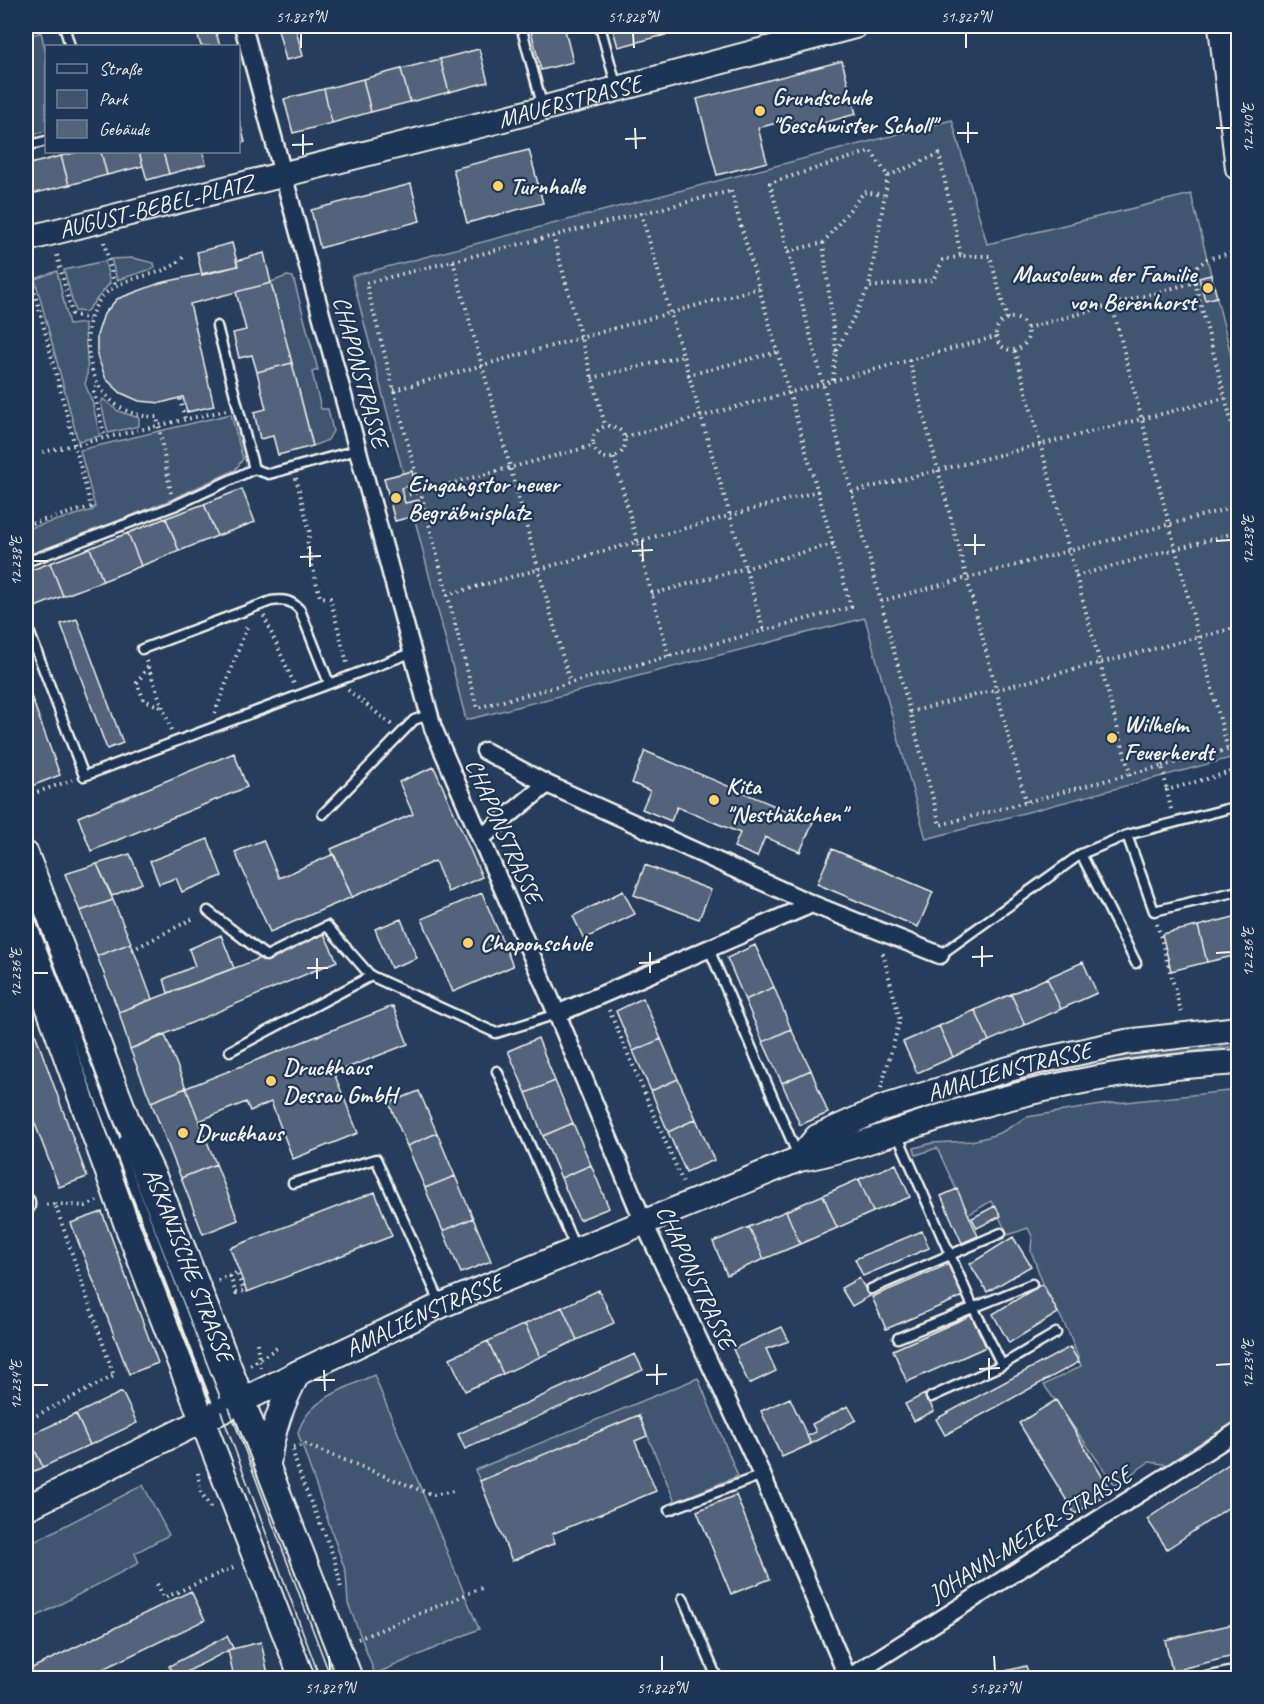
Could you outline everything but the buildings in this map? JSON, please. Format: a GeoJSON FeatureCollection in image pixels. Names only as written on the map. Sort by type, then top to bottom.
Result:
{"type":"FeatureCollection","features":[{"type":"Feature","properties":{"kind":"main road","name":"MAUERSTRASSE"},"geometry":{"type":"LineString","coordinates":[[284,173],[617,89],[790,38],[855,26]]}},
{"type":"Feature","properties":{"kind":"main road"},"geometry":{"type":"LineString","coordinates":[[1221,26],[1239,168]]}},
{"type":"Feature","properties":{"kind":"main road","name":"AUGUST-BEBEL-PLATZ"},"geometry":{"type":"LineString","coordinates":[[26,251],[284,173]]}},
{"type":"Feature","properties":{"kind":"main road","name":"ASKANISCHE STRASSE"},"geometry":{"type":"LineString","coordinates":[[26,854],[127,1119],[160,1192],[232,1406],[225,1483],[302,1678]]}},
{"type":"Feature","properties":{"kind":"main road","name":"ASKANISCHE STRASSE"},"geometry":{"type":"LineString","coordinates":[[26,945],[129,1231],[268,1465],[350,1678]]}},
{"type":"Feature","properties":{"kind":"main road","name":"AMALIENSTRASSE"},"geometry":{"type":"LineString","coordinates":[[799,1159],[817,1137],[910,1099],[1034,1062],[1126,1042],[1239,1029]]}},
{"type":"Feature","properties":{"kind":"main road","name":"AMALIENSTRASSE"},"geometry":{"type":"LineString","coordinates":[[26,1508],[298,1373],[442,1305],[799,1159],[827,1154],[1031,1091],[1098,1078],[1239,1062]]}},
{"type":"Feature","properties":{"kind":"main road"},"geometry":{"type":"LineString","coordinates":[[268,1465],[271,1436],[277,1416],[298,1373]]}},
{"type":"Feature","properties":{"kind":"street","name":"CHAPONSTRASSE"},"geometry":{"type":"LineString","coordinates":[[243,26],[428,715],[558,1014],[644,1223],[762,1475],[848,1678]]}},
{"type":"Feature","properties":{"kind":"street"},"geometry":{"type":"LineString","coordinates":[[485,752],[546,784],[812,904],[940,955]]}},
{"type":"Feature","properties":{"kind":"street"},"geometry":{"type":"LineString","coordinates":[[481,838],[546,784]]}},
{"type":"Feature","properties":{"kind":"street"},"geometry":{"type":"LineString","coordinates":[[558,1014],[812,904]]}},
{"type":"Feature","properties":{"kind":"street","name":"JOHANN-MEIER-STRASSE"},"geometry":{"type":"LineString","coordinates":[[848,1678],[1239,1431]]}},
{"type":"Feature","properties":{"kind":"lane"},"geometry":{"type":"LineString","coordinates":[[64,26],[70,45]]}},
{"type":"Feature","properties":{"kind":"lane"},"geometry":{"type":"LineString","coordinates":[[521,26],[543,108]]}},
{"type":"Feature","properties":{"kind":"lane"},"geometry":{"type":"LineString","coordinates":[[600,26],[617,89]]}},
{"type":"Feature","properties":{"kind":"lane"},"geometry":{"type":"LineString","coordinates":[[26,146],[45,141]]}},
{"type":"Feature","properties":{"kind":"lane"},"geometry":{"type":"LineString","coordinates":[[217,326],[254,469],[264,474],[357,450]]}},
{"type":"Feature","properties":{"kind":"lane"},"geometry":{"type":"LineString","coordinates":[[26,562],[174,506],[254,469]]}},
{"type":"Feature","properties":{"kind":"lane"},"geometry":{"type":"LineString","coordinates":[[142,649],[259,605],[284,599],[293,603],[300,610],[333,681]]}},
{"type":"Feature","properties":{"kind":"lane"},"geometry":{"type":"LineString","coordinates":[[26,623],[84,776],[411,653]]}},
{"type":"Feature","properties":{"kind":"lane"},"geometry":{"type":"LineString","coordinates":[[323,814],[414,720],[428,715]]}},
{"type":"Feature","properties":{"kind":"lane"},"geometry":{"type":"LineString","coordinates":[[940,955],[1081,854],[1127,835],[1174,825],[1239,806]]}},
{"type":"Feature","properties":{"kind":"lane"},"geometry":{"type":"LineString","coordinates":[[1127,835],[1154,911],[1239,891]]}},
{"type":"Feature","properties":{"kind":"lane"},"geometry":{"type":"LineString","coordinates":[[1081,854],[1136,963]]}},
{"type":"Feature","properties":{"kind":"lane"},"geometry":{"type":"LineString","coordinates":[[30,907],[232,1406]]}},
{"type":"Feature","properties":{"kind":"lane"},"geometry":{"type":"LineString","coordinates":[[208,911],[266,956],[327,926],[371,976],[496,1033],[558,1014]]}},
{"type":"Feature","properties":{"kind":"lane"},"geometry":{"type":"LineString","coordinates":[[709,949],[799,1159]]}},
{"type":"Feature","properties":{"kind":"lane"},"geometry":{"type":"LineString","coordinates":[[230,1051],[371,976]]}},
{"type":"Feature","properties":{"kind":"lane"},"geometry":{"type":"LineString","coordinates":[[497,1071],[577,1250]]}},
{"type":"Feature","properties":{"kind":"lane"},"geometry":{"type":"LineString","coordinates":[[896,1131],[973,1307],[1002,1365]]}},
{"type":"Feature","properties":{"kind":"lane"},"geometry":{"type":"LineString","coordinates":[[293,1183],[376,1159],[413,1247],[442,1305]]}},
{"type":"Feature","properties":{"kind":"lane"},"geometry":{"type":"LineString","coordinates":[[871,1289],[1001,1233]]}},
{"type":"Feature","properties":{"kind":"lane"},"geometry":{"type":"LineString","coordinates":[[898,1338],[1032,1284]]}},
{"type":"Feature","properties":{"kind":"lane"},"geometry":{"type":"LineString","coordinates":[[931,1397],[1002,1365],[1056,1333]]}},
{"type":"Feature","properties":{"kind":"lane"},"geometry":{"type":"LineString","coordinates":[[669,1510],[762,1475]]}},
{"type":"Feature","properties":{"kind":"lane"},"geometry":{"type":"LineString","coordinates":[[683,1598],[717,1678]]}},
{"type":"Feature","properties":{"kind":"lane"},"geometry":{"type":"LineString","coordinates":[[1201,1678],[1239,1670]]}},
{"type":"Feature","properties":{"kind":"path"},"geometry":{"type":"LineString","coordinates":[[26,30],[43,26]]}},
{"type":"Feature","properties":{"kind":"path"},"geometry":{"type":"LineString","coordinates":[[836,352],[869,287],[888,176],[871,151],[770,183],[940,825],[1239,747]]}},
{"type":"Feature","properties":{"kind":"path"},"geometry":{"type":"LineString","coordinates":[[888,176],[939,154],[961,256]]}},
{"type":"Feature","properties":{"kind":"path"},"geometry":{"type":"LineString","coordinates":[[731,191],[851,608],[477,708],[366,283],[641,213],[731,191]]}},
{"type":"Feature","properties":{"kind":"path"},"geometry":{"type":"LineString","coordinates":[[788,251],[823,243],[864,192],[883,195]]}},
{"type":"Feature","properties":{"kind":"path"},"geometry":{"type":"LineString","coordinates":[[641,213],[764,631]]}},
{"type":"Feature","properties":{"kind":"path"},"geometry":{"type":"LineString","coordinates":[[553,236],[605,425]]}},
{"type":"Feature","properties":{"kind":"path"},"geometry":{"type":"LineString","coordinates":[[104,242],[115,287]]}},
{"type":"Feature","properties":{"kind":"path"},"geometry":{"type":"LineString","coordinates":[[823,243],[836,352],[833,380]]}},
{"type":"Feature","properties":{"kind":"path"},"geometry":{"type":"LineString","coordinates":[[26,251],[91,507],[26,525]]}},
{"type":"Feature","properties":{"kind":"path"},"geometry":{"type":"LineString","coordinates":[[1239,251],[1207,259],[1192,271],[1239,447]]}},
{"type":"Feature","properties":{"kind":"path"},"geometry":{"type":"LineString","coordinates":[[57,255],[72,314],[89,319]]}},
{"type":"Feature","properties":{"kind":"path"},"geometry":{"type":"LineString","coordinates":[[174,506],[157,417],[129,412],[111,401],[96,385],[88,356],[89,319],[98,303],[115,287],[132,279],[175,267],[185,255]]}},
{"type":"Feature","properties":{"kind":"path"},"geometry":{"type":"LineString","coordinates":[[869,287],[933,280],[943,260],[961,256],[990,256],[1007,319]]}},
{"type":"Feature","properties":{"kind":"path"},"geometry":{"type":"LineString","coordinates":[[453,261],[570,683]]}},
{"type":"Feature","properties":{"kind":"path"},"geometry":{"type":"LineString","coordinates":[[1027,328],[1195,282]]}},
{"type":"Feature","properties":{"kind":"path"},"geometry":{"type":"LineString","coordinates":[[394,390],[759,288]]}},
{"type":"Feature","properties":{"kind":"path"},"geometry":{"type":"LineString","coordinates":[[1112,305],[1228,750]]}},
{"type":"Feature","properties":{"kind":"path"},"geometry":{"type":"LineString","coordinates":[[1015,318],[1027,328],[1028,337],[1024,346],[1016,351],[1006,350],[999,345],[995,337],[1000,322],[1007,319],[1015,318]]}},
{"type":"Feature","properties":{"kind":"path"},"geometry":{"type":"LineString","coordinates":[[625,437],[995,337]]}},
{"type":"Feature","properties":{"kind":"path"},"geometry":{"type":"LineString","coordinates":[[1016,351],[1130,774]]}},
{"type":"Feature","properties":{"kind":"path"},"geometry":{"type":"LineString","coordinates":[[688,375],[777,352]]}},
{"type":"Feature","properties":{"kind":"path"},"geometry":{"type":"LineString","coordinates":[[592,378],[683,356]]}},
{"type":"Feature","properties":{"kind":"path"},"geometry":{"type":"LineString","coordinates":[[909,360],[1026,802]]}},
{"type":"Feature","properties":{"kind":"path"},"geometry":{"type":"LineString","coordinates":[[96,385],[94,392],[105,438]]}},
{"type":"Feature","properties":{"kind":"path"},"geometry":{"type":"LineString","coordinates":[[852,492],[1225,398]]}},
{"type":"Feature","properties":{"kind":"path"},"geometry":{"type":"LineString","coordinates":[[180,399],[185,420]]}},
{"type":"Feature","properties":{"kind":"path"},"geometry":{"type":"LineString","coordinates":[[43,452],[238,407]]}},
{"type":"Feature","properties":{"kind":"path"},"geometry":{"type":"LineString","coordinates":[[605,425],[621,430],[625,437],[625,446],[614,458],[605,458],[597,454],[592,446],[597,429],[605,425]]}},
{"type":"Feature","properties":{"kind":"path"},"geometry":{"type":"LineString","coordinates":[[403,496],[592,446]]}},
{"type":"Feature","properties":{"kind":"path"},"geometry":{"type":"LineString","coordinates":[[614,458],[669,656]]}},
{"type":"Feature","properties":{"kind":"path"},"geometry":{"type":"LineString","coordinates":[[293,467],[310,533],[307,545],[320,597],[330,598],[350,675]]}},
{"type":"Feature","properties":{"kind":"path"},"geometry":{"type":"LineString","coordinates":[[447,595],[818,491]]}},
{"type":"Feature","properties":{"kind":"path"},"geometry":{"type":"LineString","coordinates":[[881,601],[1239,506]]}},
{"type":"Feature","properties":{"kind":"path"},"geometry":{"type":"LineString","coordinates":[[1076,576],[1239,532]]}},
{"type":"Feature","properties":{"kind":"path"},"geometry":{"type":"LineString","coordinates":[[652,594],[833,544]]}},
{"type":"Feature","properties":{"kind":"path"},"geometry":{"type":"LineString","coordinates":[[259,605],[299,695]]}},
{"type":"Feature","properties":{"kind":"path"},"geometry":{"type":"LineString","coordinates":[[258,619],[264,616]]}},
{"type":"Feature","properties":{"kind":"path"},"geometry":{"type":"LineString","coordinates":[[210,728],[246,625],[251,621]]}},
{"type":"Feature","properties":{"kind":"path"},"geometry":{"type":"LineString","coordinates":[[910,711],[1239,627]]}},
{"type":"Feature","properties":{"kind":"path"},"geometry":{"type":"LineString","coordinates":[[142,649],[175,741]]}},
{"type":"Feature","properties":{"kind":"path"},"geometry":{"type":"LineString","coordinates":[[148,666],[137,682],[144,700],[164,709]]}},
{"type":"Feature","properties":{"kind":"path"},"geometry":{"type":"LineString","coordinates":[[333,681],[402,733]]}},
{"type":"Feature","properties":{"kind":"path"},"geometry":{"type":"LineString","coordinates":[[1162,766],[1174,825]]}},
{"type":"Feature","properties":{"kind":"path"},"geometry":{"type":"LineString","coordinates":[[1167,790],[1239,770]]}},
{"type":"Feature","properties":{"kind":"path"},"geometry":{"type":"LineString","coordinates":[[26,796],[84,776]]}},
{"type":"Feature","properties":{"kind":"path"},"geometry":{"type":"LineString","coordinates":[[132,950],[208,911]]}},
{"type":"Feature","properties":{"kind":"path"},"geometry":{"type":"LineString","coordinates":[[1154,911],[1189,1033]]}},
{"type":"Feature","properties":{"kind":"path"},"geometry":{"type":"LineString","coordinates":[[878,932],[900,1020],[881,1088],[881,1096]]}},
{"type":"Feature","properties":{"kind":"path"},"geometry":{"type":"LineString","coordinates":[[603,995],[691,1203]]}},
{"type":"Feature","properties":{"kind":"path"},"geometry":{"type":"LineString","coordinates":[[26,1205],[86,1206],[105,1198]]}},
{"type":"Feature","properties":{"kind":"path"},"geometry":{"type":"LineString","coordinates":[[26,1421],[114,1376],[55,1204]]}},
{"type":"Feature","properties":{"kind":"path"},"geometry":{"type":"LineString","coordinates":[[232,1406],[257,1343]]}},
{"type":"Feature","properties":{"kind":"path"},"geometry":{"type":"LineString","coordinates":[[291,1436],[301,1479],[335,1565],[342,1597]]}},
{"type":"Feature","properties":{"kind":"path"},"geometry":{"type":"LineString","coordinates":[[293,1447],[306,1445],[433,1495],[454,1491]]}},
{"type":"Feature","properties":{"kind":"path"},"geometry":{"type":"LineString","coordinates":[[158,1584],[164,1598],[242,1563]]}},
{"type":"Feature","properties":{"kind":"path"},"geometry":{"type":"LineString","coordinates":[[349,1643],[484,1587]]}},
{"type":"Feature","properties":{"kind":"green space"},"geometry":{"type":"Polygon","coordinates":[[[41,32],[45,50],[45,131],[26,137],[26,37],[41,32]]]}},
{"type":"Feature","properties":{"kind":"green space"},"geometry":{"type":"Polygon","coordinates":[[[952,120],[987,244],[1191,194],[1238,383],[1238,756],[926,839],[865,618],[466,720],[414,516],[395,521],[384,478],[403,473],[352,276],[952,120]]]}},
{"type":"Feature","properties":{"kind":"green space"},"geometry":{"type":"Polygon","coordinates":[[[133,258],[154,263],[155,268],[117,280],[111,259],[133,258]]]}},
{"type":"Feature","properties":{"kind":"green space"},"geometry":{"type":"Polygon","coordinates":[[[105,261],[110,283],[86,312],[75,311],[64,270],[105,261]]]}},
{"type":"Feature","properties":{"kind":"green space"},"geometry":{"type":"Polygon","coordinates":[[[57,271],[69,325],[85,323],[87,378],[85,384],[92,401],[100,436],[78,441],[35,279],[57,271]]]}},
{"type":"Feature","properties":{"kind":"green space"},"geometry":{"type":"Polygon","coordinates":[[[287,276],[293,277],[318,370],[312,372],[321,409],[328,409],[333,431],[328,440],[313,446],[271,282],[287,276]]]}},
{"type":"Feature","properties":{"kind":"green space"},"geometry":{"type":"Polygon","coordinates":[[[103,399],[118,411],[139,418],[139,426],[108,433],[101,403],[103,399]]]}},
{"type":"Feature","properties":{"kind":"green space"},"geometry":{"type":"Polygon","coordinates":[[[231,414],[243,459],[235,470],[168,501],[26,557],[26,529],[93,510],[95,507],[80,450],[231,414]]]}},
{"type":"Feature","properties":{"kind":"green space"},"geometry":{"type":"Polygon","coordinates":[[[1238,1040],[1238,1046],[1134,1058],[1034,1080],[1032,1072],[1132,1051],[1238,1040]]]}},
{"type":"Feature","properties":{"kind":"green space"},"geometry":{"type":"Polygon","coordinates":[[[1238,1090],[1238,1420],[1170,1465],[1149,1462],[1115,1485],[1044,1385],[1081,1366],[1070,1335],[1042,1281],[1031,1251],[1032,1236],[1028,1228],[1008,1235],[991,1201],[968,1215],[937,1148],[916,1155],[914,1148],[932,1143],[971,1141],[988,1137],[1002,1132],[1027,1117],[1107,1104],[1238,1090]]]}},
{"type":"Feature","properties":{"kind":"green space"},"geometry":{"type":"Polygon","coordinates":[[[374,1375],[479,1629],[375,1674],[348,1603],[346,1573],[298,1433],[303,1421],[318,1403],[374,1375]]]}},
{"type":"Feature","properties":{"kind":"green space"},"geometry":{"type":"Polygon","coordinates":[[[698,1378],[738,1476],[675,1502],[639,1415],[480,1481],[475,1470],[698,1378]]]}},
{"type":"Feature","properties":{"kind":"green space"},"geometry":{"type":"Polygon","coordinates":[[[143,1485],[169,1535],[135,1553],[139,1563],[26,1622],[26,1546],[143,1485]]]}},
{"type":"Feature","properties":{"kind":"tram line"},"geometry":{"type":"LineString","coordinates":[[229,1408],[331,1678]]}},
{"type":"Feature","properties":{"kind":"tram line"},"geometry":{"type":"LineString","coordinates":[[221,1412],[320,1678]]}},
{"type":"Feature","properties":{"kind":"place","name":"Grundschule \"Geschwister Scholl\""},"geometry":{"type":"Point","coordinates":[760,111]}},
{"type":"Feature","properties":{"kind":"place","name":"Turnhalle"},"geometry":{"type":"Point","coordinates":[498,186]}},
{"type":"Feature","properties":{"kind":"place","name":"Mausoleum der Familie von Berenhorst"},"geometry":{"type":"Point","coordinates":[1208,288]}},
{"type":"Feature","properties":{"kind":"place","name":"Eingangstor neuer Begräbnisplatz"},"geometry":{"type":"Point","coordinates":[396,498]}},
{"type":"Feature","properties":{"kind":"place","name":"Wilhelm Feuerherdt"},"geometry":{"type":"Point","coordinates":[1112,738]}},
{"type":"Feature","properties":{"kind":"place","name":"Kita \"Nesthäkchen\""},"geometry":{"type":"Point","coordinates":[714,800]}},
{"type":"Feature","properties":{"kind":"place","name":"Chaponschule"},"geometry":{"type":"Point","coordinates":[468,943]}},
{"type":"Feature","properties":{"kind":"place","name":"Druckhaus Dessau GmbH"},"geometry":{"type":"Point","coordinates":[271,1081]}},
{"type":"Feature","properties":{"kind":"place","name":"Druckhaus"},"geometry":{"type":"Point","coordinates":[183,1133]}}]}
